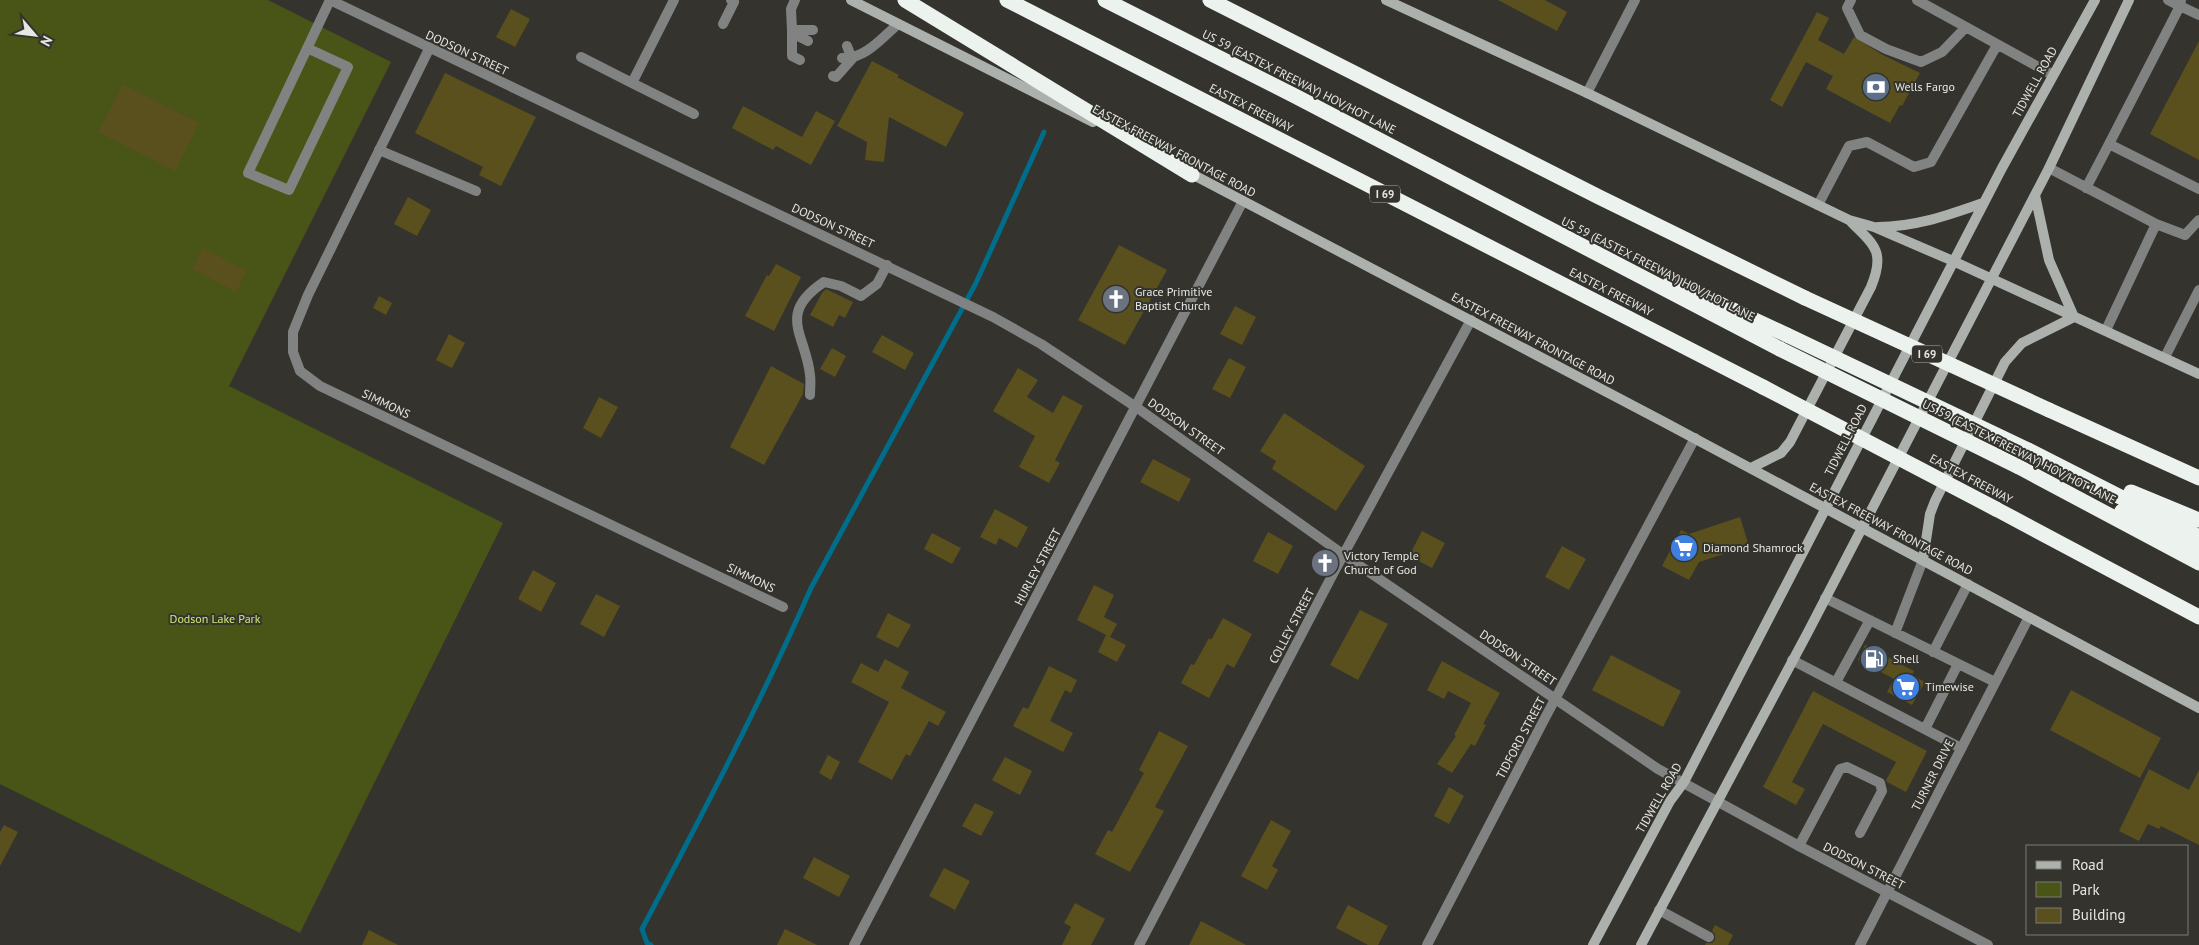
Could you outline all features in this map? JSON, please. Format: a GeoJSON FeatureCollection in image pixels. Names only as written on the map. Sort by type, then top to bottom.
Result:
{"type":"FeatureCollection","features":[{"type":"Feature","properties":{"kind":"highway"},"geometry":{"type":"LineString","coordinates":[[905,0],[1192,175]]}},
{"type":"Feature","properties":{"kind":"highway","name":"EASTEX FREEWAY"},"geometry":{"type":"LineString","coordinates":[[1007,0],[1764,387],[2199,617]]}},
{"type":"Feature","properties":{"kind":"highway","name":"US 59 (EASTEX FREEWAY) HOV/HOT LANE"},"geometry":{"type":"LineString","coordinates":[[1104,0],[1296,96],[1472,189],[1784,342],[2199,563]]}},
{"type":"Feature","properties":{"kind":"highway","name":"I 69"},"geometry":{"type":"LineString","coordinates":[[1210,0],[1599,197],[1805,298],[2199,478]]}},
{"type":"Feature","properties":{"kind":"highway"},"geometry":{"type":"LineString","coordinates":[[1784,342],[2028,450],[2199,520]]}},
{"type":"Feature","properties":{"kind":"highway"},"geometry":{"type":"LineString","coordinates":[[2028,450],[2199,536]]}},
{"type":"Feature","properties":{"kind":"highway"},"geometry":{"type":"LineString","coordinates":[[2019,467],[2123,511],[2199,548]]}},
{"type":"Feature","properties":{"kind":"main road","name":"EASTEX FREEWAY FRONTAGE ROAD"},"geometry":{"type":"LineString","coordinates":[[851,0],[1049,99],[1471,320],[2199,708]]}},
{"type":"Feature","properties":{"kind":"main road"},"geometry":{"type":"LineString","coordinates":[[1386,0],[1587,93],[1849,220],[1874,228],[1992,278],[2199,374]]}},
{"type":"Feature","properties":{"kind":"main road","name":"TIDWELL ROAD"},"geometry":{"type":"LineString","coordinates":[[1593,945],[1670,801],[1684,782],[1983,203],[2095,0]]}},
{"type":"Feature","properties":{"kind":"main road"},"geometry":{"type":"LineString","coordinates":[[1641,945],[1862,528],[2049,168],[2129,0]]}},
{"type":"Feature","properties":{"kind":"main road"},"geometry":{"type":"LineString","coordinates":[[2035,195],[2049,260],[2074,317]]}},
{"type":"Feature","properties":{"kind":"main road"},"geometry":{"type":"LineString","coordinates":[[1874,228],[1928,222],[1983,203]]}},
{"type":"Feature","properties":{"kind":"main road"},"geometry":{"type":"LineString","coordinates":[[1751,468],[1781,453],[1790,442],[1872,288],[1879,261],[1875,248],[1869,239],[1849,220]]}},
{"type":"Feature","properties":{"kind":"main road"},"geometry":{"type":"LineString","coordinates":[[1922,560],[1932,508],[2005,362],[2022,343],[2074,317]]}},
{"type":"Feature","properties":{"kind":"street"},"geometry":{"type":"LineString","coordinates":[[307,48],[348,66],[289,190],[248,173],[307,48],[330,0]]}},
{"type":"Feature","properties":{"kind":"street","name":"DODSON STREET"},"geometry":{"type":"LineString","coordinates":[[330,0],[429,49],[950,295],[1041,344],[1136,407],[1344,555],[1658,769],[1799,846],[1988,945]]}},
{"type":"Feature","properties":{"kind":"street"},"geometry":{"type":"LineString","coordinates":[[632,83],[674,0]]}},
{"type":"Feature","properties":{"kind":"street"},"geometry":{"type":"LineString","coordinates":[[723,24],[734,2],[731,0]]}},
{"type":"Feature","properties":{"kind":"street"},"geometry":{"type":"LineString","coordinates":[[795,0],[791,9],[792,56],[800,60]]}},
{"type":"Feature","properties":{"kind":"street"},"geometry":{"type":"LineString","coordinates":[[1587,93],[1635,0]]}},
{"type":"Feature","properties":{"kind":"street"},"geometry":{"type":"LineString","coordinates":[[1851,0],[1847,8],[1860,35],[1886,50],[1922,62],[1942,52],[1966,28]]}},
{"type":"Feature","properties":{"kind":"street"},"geometry":{"type":"LineString","coordinates":[[1917,0],[2053,75]]}},
{"type":"Feature","properties":{"kind":"street"},"geometry":{"type":"LineString","coordinates":[[2168,0],[2180,3],[2199,15]]}},
{"type":"Feature","properties":{"kind":"street"},"geometry":{"type":"LineString","coordinates":[[2086,188],[2180,3]]}},
{"type":"Feature","properties":{"kind":"street"},"geometry":{"type":"LineString","coordinates":[[847,58],[860,56],[898,24]]}},
{"type":"Feature","properties":{"kind":"street"},"geometry":{"type":"LineString","coordinates":[[792,30],[813,30]]}},
{"type":"Feature","properties":{"kind":"street"},"geometry":{"type":"LineString","coordinates":[[792,30],[798,36],[808,41]]}},
{"type":"Feature","properties":{"kind":"street"},"geometry":{"type":"LineString","coordinates":[[1818,205],[1848,146],[1868,142],[1914,167],[1931,162],[1997,45]]}},
{"type":"Feature","properties":{"kind":"street"},"geometry":{"type":"LineString","coordinates":[[833,76],[836,77],[847,58],[847,46]]}},
{"type":"Feature","properties":{"kind":"street","name":"SIMMONS"},"geometry":{"type":"LineString","coordinates":[[429,49],[308,295],[293,332],[293,352],[300,371],[320,386],[783,608]]}},
{"type":"Feature","properties":{"kind":"street"},"geometry":{"type":"LineString","coordinates":[[581,57],[694,114]]}},
{"type":"Feature","properties":{"kind":"street"},"geometry":{"type":"LineString","coordinates":[[2109,144],[2199,189]]}},
{"type":"Feature","properties":{"kind":"street"},"geometry":{"type":"LineString","coordinates":[[379,150],[476,191]]}},
{"type":"Feature","properties":{"kind":"street"},"geometry":{"type":"LineString","coordinates":[[2049,168],[2156,224],[2186,235],[2199,220]]}},
{"type":"Feature","properties":{"kind":"street","name":"HURLEY STREET"},"geometry":{"type":"LineString","coordinates":[[854,945],[1243,201]]}},
{"type":"Feature","properties":{"kind":"street"},"geometry":{"type":"LineString","coordinates":[[2106,330],[2156,224]]}},
{"type":"Feature","properties":{"kind":"street"},"geometry":{"type":"LineString","coordinates":[[810,395],[811,376],[796,328],[799,308],[810,290],[824,282],[841,286],[861,296],[877,284],[887,265]]}},
{"type":"Feature","properties":{"kind":"street"},"geometry":{"type":"LineString","coordinates":[[2165,357],[2199,290]]}},
{"type":"Feature","properties":{"kind":"street","name":"COLLEY STREET"},"geometry":{"type":"LineString","coordinates":[[1139,945],[1344,555],[1471,320]]}},
{"type":"Feature","properties":{"kind":"street","name":"TIDFORD STREET"},"geometry":{"type":"LineString","coordinates":[[1427,945],[1695,438]]}},
{"type":"Feature","properties":{"kind":"street"},"geometry":{"type":"LineString","coordinates":[[1895,633],[1922,560]]}},
{"type":"Feature","properties":{"kind":"street"},"geometry":{"type":"LineString","coordinates":[[1933,652],[1968,584]]}},
{"type":"Feature","properties":{"kind":"street"},"geometry":{"type":"LineString","coordinates":[[1825,598],[1995,682]]}},
{"type":"Feature","properties":{"kind":"street","name":"TURNER DRIVE"},"geometry":{"type":"LineString","coordinates":[[1860,945],[2029,617]]}},
{"type":"Feature","properties":{"kind":"street"},"geometry":{"type":"LineString","coordinates":[[1836,682],[1870,620]]}},
{"type":"Feature","properties":{"kind":"street"},"geometry":{"type":"LineString","coordinates":[[1792,660],[1961,748]]}},
{"type":"Feature","properties":{"kind":"street"},"geometry":{"type":"LineString","coordinates":[[1924,729],[1958,664]]}},
{"type":"Feature","properties":{"kind":"street"},"geometry":{"type":"LineString","coordinates":[[1799,846],[1840,769],[1848,767],[1880,783],[1882,791],[1860,833]]}},
{"type":"Feature","properties":{"kind":"street"},"geometry":{"type":"LineString","coordinates":[[1659,910],[1709,937]]}},
{"type":"Feature","properties":{"kind":"green space","name":"Dodson Lake Park"},"geometry":{"type":"Polygon","coordinates":[[[0,0],[268,0],[391,62],[229,386],[503,523],[300,933],[0,784],[0,0]]]}},
{"type":"Feature","properties":{"kind":"building"},"geometry":{"type":"Polygon","coordinates":[[[1498,0],[1545,0],[1567,12],[1557,31],[1498,0]]]}},
{"type":"Feature","properties":{"kind":"building"},"geometry":{"type":"Polygon","coordinates":[[[511,9],[530,19],[515,47],[496,37],[511,9]]]}},
{"type":"Feature","properties":{"kind":"building"},"geometry":{"type":"Polygon","coordinates":[[[1817,12],[1829,18],[1818,40],[1844,54],[1854,37],[1883,55],[1920,73],[1902,106],[1900,105],[1890,123],[1826,89],[1833,76],[1806,62],[1782,107],[1770,100],[1817,12]]]}},
{"type":"Feature","properties":{"kind":"building"},"geometry":{"type":"Polygon","coordinates":[[[2199,41],[2199,160],[2150,134],[2199,41]]]}},
{"type":"Feature","properties":{"kind":"building"},"geometry":{"type":"Polygon","coordinates":[[[872,61],[899,75],[897,77],[964,113],[946,147],[889,117],[884,162],[865,160],[867,142],[837,126],[872,61]]]}},
{"type":"Feature","properties":{"kind":"building"},"geometry":{"type":"Polygon","coordinates":[[[445,73],[536,117],[501,186],[479,175],[483,167],[415,133],[445,73]]]}},
{"type":"Feature","properties":{"kind":"building"},"geometry":{"type":"Polygon","coordinates":[[[123,84],[199,123],[175,171],[98,132],[123,84]]]}},
{"type":"Feature","properties":{"kind":"building"},"geometry":{"type":"Polygon","coordinates":[[[743,106],[802,137],[816,111],[835,121],[811,165],[776,146],[773,150],[732,128],[743,106]]]}},
{"type":"Feature","properties":{"kind":"building"},"geometry":{"type":"Polygon","coordinates":[[[408,197],[431,210],[417,236],[394,224],[408,197]]]}},
{"type":"Feature","properties":{"kind":"building"},"geometry":{"type":"Polygon","coordinates":[[[1119,245],[1167,270],[1125,345],[1078,320],[1119,245]]]}},
{"type":"Feature","properties":{"kind":"building"},"geometry":{"type":"Polygon","coordinates":[[[203,248],[247,271],[236,292],[192,269],[203,248]]]}},
{"type":"Feature","properties":{"kind":"building"},"geometry":{"type":"Polygon","coordinates":[[[776,264],[801,277],[774,331],[745,316],[767,275],[769,276],[776,264]]]}},
{"type":"Feature","properties":{"kind":"building"},"geometry":{"type":"Polygon","coordinates":[[[826,289],[853,302],[845,318],[839,315],[833,327],[810,315],[826,289]]]}},
{"type":"Feature","properties":{"kind":"building"},"geometry":{"type":"Polygon","coordinates":[[[379,296],[392,303],[386,315],[373,308],[379,296]]]}},
{"type":"Feature","properties":{"kind":"building"},"geometry":{"type":"Polygon","coordinates":[[[1235,306],[1256,317],[1242,345],[1220,334],[1235,306]]]}},
{"type":"Feature","properties":{"kind":"building"},"geometry":{"type":"Polygon","coordinates":[[[449,334],[465,343],[452,368],[436,360],[449,334]]]}},
{"type":"Feature","properties":{"kind":"building"},"geometry":{"type":"Polygon","coordinates":[[[882,335],[914,353],[905,370],[872,352],[882,335]]]}},
{"type":"Feature","properties":{"kind":"building"},"geometry":{"type":"Polygon","coordinates":[[[832,348],[846,356],[835,377],[820,369],[832,348]]]}},
{"type":"Feature","properties":{"kind":"building"},"geometry":{"type":"Polygon","coordinates":[[[1229,358],[1246,367],[1230,398],[1212,389],[1229,358]]]}},
{"type":"Feature","properties":{"kind":"building"},"geometry":{"type":"Polygon","coordinates":[[[771,366],[804,384],[803,394],[764,465],[730,447],[771,366]]]}},
{"type":"Feature","properties":{"kind":"building"},"geometry":{"type":"Polygon","coordinates":[[[1018,368],[1038,380],[1027,397],[1053,413],[1063,395],[1083,406],[1055,460],[1060,463],[1049,483],[1019,467],[1035,436],[993,411],[1018,368]]]}},
{"type":"Feature","properties":{"kind":"building"},"geometry":{"type":"Polygon","coordinates":[[[599,397],[618,407],[601,438],[583,428],[599,397]]]}},
{"type":"Feature","properties":{"kind":"building"},"geometry":{"type":"Polygon","coordinates":[[[1284,413],[1365,466],[1336,511],[1272,469],[1276,461],[1260,451],[1284,413]]]}},
{"type":"Feature","properties":{"kind":"building"},"geometry":{"type":"Polygon","coordinates":[[[1153,459],[1191,479],[1179,502],[1140,482],[1153,459]]]}},
{"type":"Feature","properties":{"kind":"building"},"geometry":{"type":"Polygon","coordinates":[[[995,509],[1028,527],[1017,548],[999,538],[996,545],[980,537],[995,509]]]}},
{"type":"Feature","properties":{"kind":"building"},"geometry":{"type":"Polygon","coordinates":[[[1740,517],[1749,546],[1699,562],[1689,580],[1662,566],[1681,530],[1689,534],[1740,517]]]}},
{"type":"Feature","properties":{"kind":"building"},"geometry":{"type":"Polygon","coordinates":[[[1422,531],[1445,543],[1432,568],[1409,556],[1422,531]]]}},
{"type":"Feature","properties":{"kind":"building"},"geometry":{"type":"Polygon","coordinates":[[[1268,532],[1293,546],[1278,574],[1253,561],[1268,532]]]}},
{"type":"Feature","properties":{"kind":"building"},"geometry":{"type":"Polygon","coordinates":[[[932,533],[961,548],[952,564],[924,549],[932,533]]]}},
{"type":"Feature","properties":{"kind":"building"},"geometry":{"type":"Polygon","coordinates":[[[1562,546],[1586,559],[1569,590],[1545,577],[1562,546]]]}},
{"type":"Feature","properties":{"kind":"building"},"geometry":{"type":"Polygon","coordinates":[[[533,570],[556,583],[541,612],[518,599],[533,570]]]}},
{"type":"Feature","properties":{"kind":"building"},"geometry":{"type":"Polygon","coordinates":[[[1094,585],[1114,595],[1104,617],[1117,624],[1110,637],[1077,620],[1094,585]]]}},
{"type":"Feature","properties":{"kind":"building"},"geometry":{"type":"Polygon","coordinates":[[[596,594],[620,606],[604,637],[580,624],[596,594]]]}},
{"type":"Feature","properties":{"kind":"building"},"geometry":{"type":"Polygon","coordinates":[[[1360,610],[1388,624],[1358,680],[1330,665],[1360,610]]]}},
{"type":"Feature","properties":{"kind":"building"},"geometry":{"type":"Polygon","coordinates":[[[888,613],[911,625],[898,648],[876,637],[888,613]]]}},
{"type":"Feature","properties":{"kind":"building"},"geometry":{"type":"Polygon","coordinates":[[[1223,618],[1252,634],[1234,668],[1227,664],[1209,698],[1181,683],[1191,664],[1194,665],[1223,618]]]}},
{"type":"Feature","properties":{"kind":"building"},"geometry":{"type":"Polygon","coordinates":[[[1106,635],[1126,645],[1117,662],[1098,652],[1106,635]]]}},
{"type":"Feature","properties":{"kind":"building"},"geometry":{"type":"Polygon","coordinates":[[[1865,645],[1914,671],[1912,675],[1925,682],[1912,705],[1887,692],[1894,679],[1858,660],[1865,645]]]}},
{"type":"Feature","properties":{"kind":"building"},"geometry":{"type":"Polygon","coordinates":[[[1611,655],[1681,691],[1663,727],[1592,690],[1611,655]]]}},
{"type":"Feature","properties":{"kind":"building"},"geometry":{"type":"Polygon","coordinates":[[[885,659],[909,672],[901,688],[946,712],[938,726],[929,721],[910,756],[906,754],[892,780],[858,762],[889,702],[851,682],[861,663],[878,672],[885,659]]]}},
{"type":"Feature","properties":{"kind":"building"},"geometry":{"type":"Polygon","coordinates":[[[1442,661],[1500,693],[1483,724],[1486,725],[1475,746],[1471,744],[1452,773],[1437,764],[1456,736],[1454,735],[1471,703],[1448,691],[1444,699],[1427,690],[1442,661]]]}},
{"type":"Feature","properties":{"kind":"building"},"geometry":{"type":"Polygon","coordinates":[[[1049,666],[1077,680],[1071,693],[1065,690],[1050,721],[1073,733],[1063,752],[1013,726],[1023,707],[1028,709],[1049,666]]]}},
{"type":"Feature","properties":{"kind":"building"},"geometry":{"type":"Polygon","coordinates":[[[2071,690],[2161,738],[2140,778],[2050,730],[2071,690]]]}},
{"type":"Feature","properties":{"kind":"building"},"geometry":{"type":"Polygon","coordinates":[[[1813,691],[1927,751],[1906,792],[1886,780],[1896,762],[1823,724],[1792,782],[1805,789],[1796,805],[1763,787],[1813,691]]]}},
{"type":"Feature","properties":{"kind":"building"},"geometry":{"type":"Polygon","coordinates":[[[1159,731],[1188,746],[1155,807],[1164,811],[1130,872],[1095,854],[1108,830],[1112,832],[1144,773],[1139,770],[1159,731]]]}},
{"type":"Feature","properties":{"kind":"building"},"geometry":{"type":"Polygon","coordinates":[[[828,755],[840,762],[831,780],[819,773],[828,755]]]}},
{"type":"Feature","properties":{"kind":"building"},"geometry":{"type":"Polygon","coordinates":[[[1005,757],[1032,771],[1020,795],[992,780],[1005,757]]]}},
{"type":"Feature","properties":{"kind":"building"},"geometry":{"type":"Polygon","coordinates":[[[2149,769],[2189,790],[2199,770],[2199,845],[2161,826],[2159,829],[2148,824],[2139,841],[2119,831],[2149,769]]]}},
{"type":"Feature","properties":{"kind":"building"},"geometry":{"type":"Polygon","coordinates":[[[1449,787],[1464,796],[1449,824],[1434,816],[1449,787]]]}},
{"type":"Feature","properties":{"kind":"building"},"geometry":{"type":"Polygon","coordinates":[[[975,803],[994,812],[981,836],[962,826],[975,803]]]}},
{"type":"Feature","properties":{"kind":"building"},"geometry":{"type":"Polygon","coordinates":[[[1271,820],[1291,831],[1272,866],[1278,870],[1267,890],[1241,876],[1271,820]]]}},
{"type":"Feature","properties":{"kind":"building"},"geometry":{"type":"Polygon","coordinates":[[[4,825],[18,832],[0,866],[0,832],[4,825]]]}},
{"type":"Feature","properties":{"kind":"building"},"geometry":{"type":"Polygon","coordinates":[[[814,857],[850,876],[839,897],[803,878],[814,857]]]}},
{"type":"Feature","properties":{"kind":"building"},"geometry":{"type":"Polygon","coordinates":[[[944,868],[970,881],[955,910],[929,896],[944,868]]]}},
{"type":"Feature","properties":{"kind":"building"},"geometry":{"type":"Polygon","coordinates":[[[1075,903],[1105,919],[1091,945],[1062,945],[1071,927],[1064,923],[1075,903]]]}},
{"type":"Feature","properties":{"kind":"building"},"geometry":{"type":"Polygon","coordinates":[[[1348,905],[1388,926],[1378,945],[1368,945],[1336,928],[1348,905]]]}},
{"type":"Feature","properties":{"kind":"building"},"geometry":{"type":"Polygon","coordinates":[[[1201,921],[1246,945],[1189,945],[1201,921]]]}},
{"type":"Feature","properties":{"kind":"building"},"geometry":{"type":"Polygon","coordinates":[[[1715,925],[1733,935],[1728,945],[1705,945],[1715,940],[1715,934],[1712,931],[1715,925]]]}},
{"type":"Feature","properties":{"kind":"building"},"geometry":{"type":"Polygon","coordinates":[[[785,929],[817,945],[777,945],[785,929]]]}},
{"type":"Feature","properties":{"kind":"building"},"geometry":{"type":"Polygon","coordinates":[[[369,930],[398,945],[362,945],[369,930]]]}},
{"type":"Feature","properties":{"kind":"waterway"},"geometry":{"type":"LineString","coordinates":[[651,945],[647,943],[642,929],[751,717],[811,588],[976,283],[1044,132]]}},
{"type":"Feature","properties":{"kind":"place","name":"Wells Fargo"},"geometry":{"type":"Point","coordinates":[1876,87]}},
{"type":"Feature","properties":{"kind":"place","name":"Grace Primitive Baptist Church"},"geometry":{"type":"Point","coordinates":[1116,299]}},
{"type":"Feature","properties":{"kind":"place","name":"Diamond Shamrock"},"geometry":{"type":"Point","coordinates":[1684,548]}},
{"type":"Feature","properties":{"kind":"place","name":"Victory Temple Church of God"},"geometry":{"type":"Point","coordinates":[1325,563]}},
{"type":"Feature","properties":{"kind":"place","name":"Shell"},"geometry":{"type":"Point","coordinates":[1874,659]}},
{"type":"Feature","properties":{"kind":"place","name":"Timewise"},"geometry":{"type":"Point","coordinates":[1906,687]}}]}
